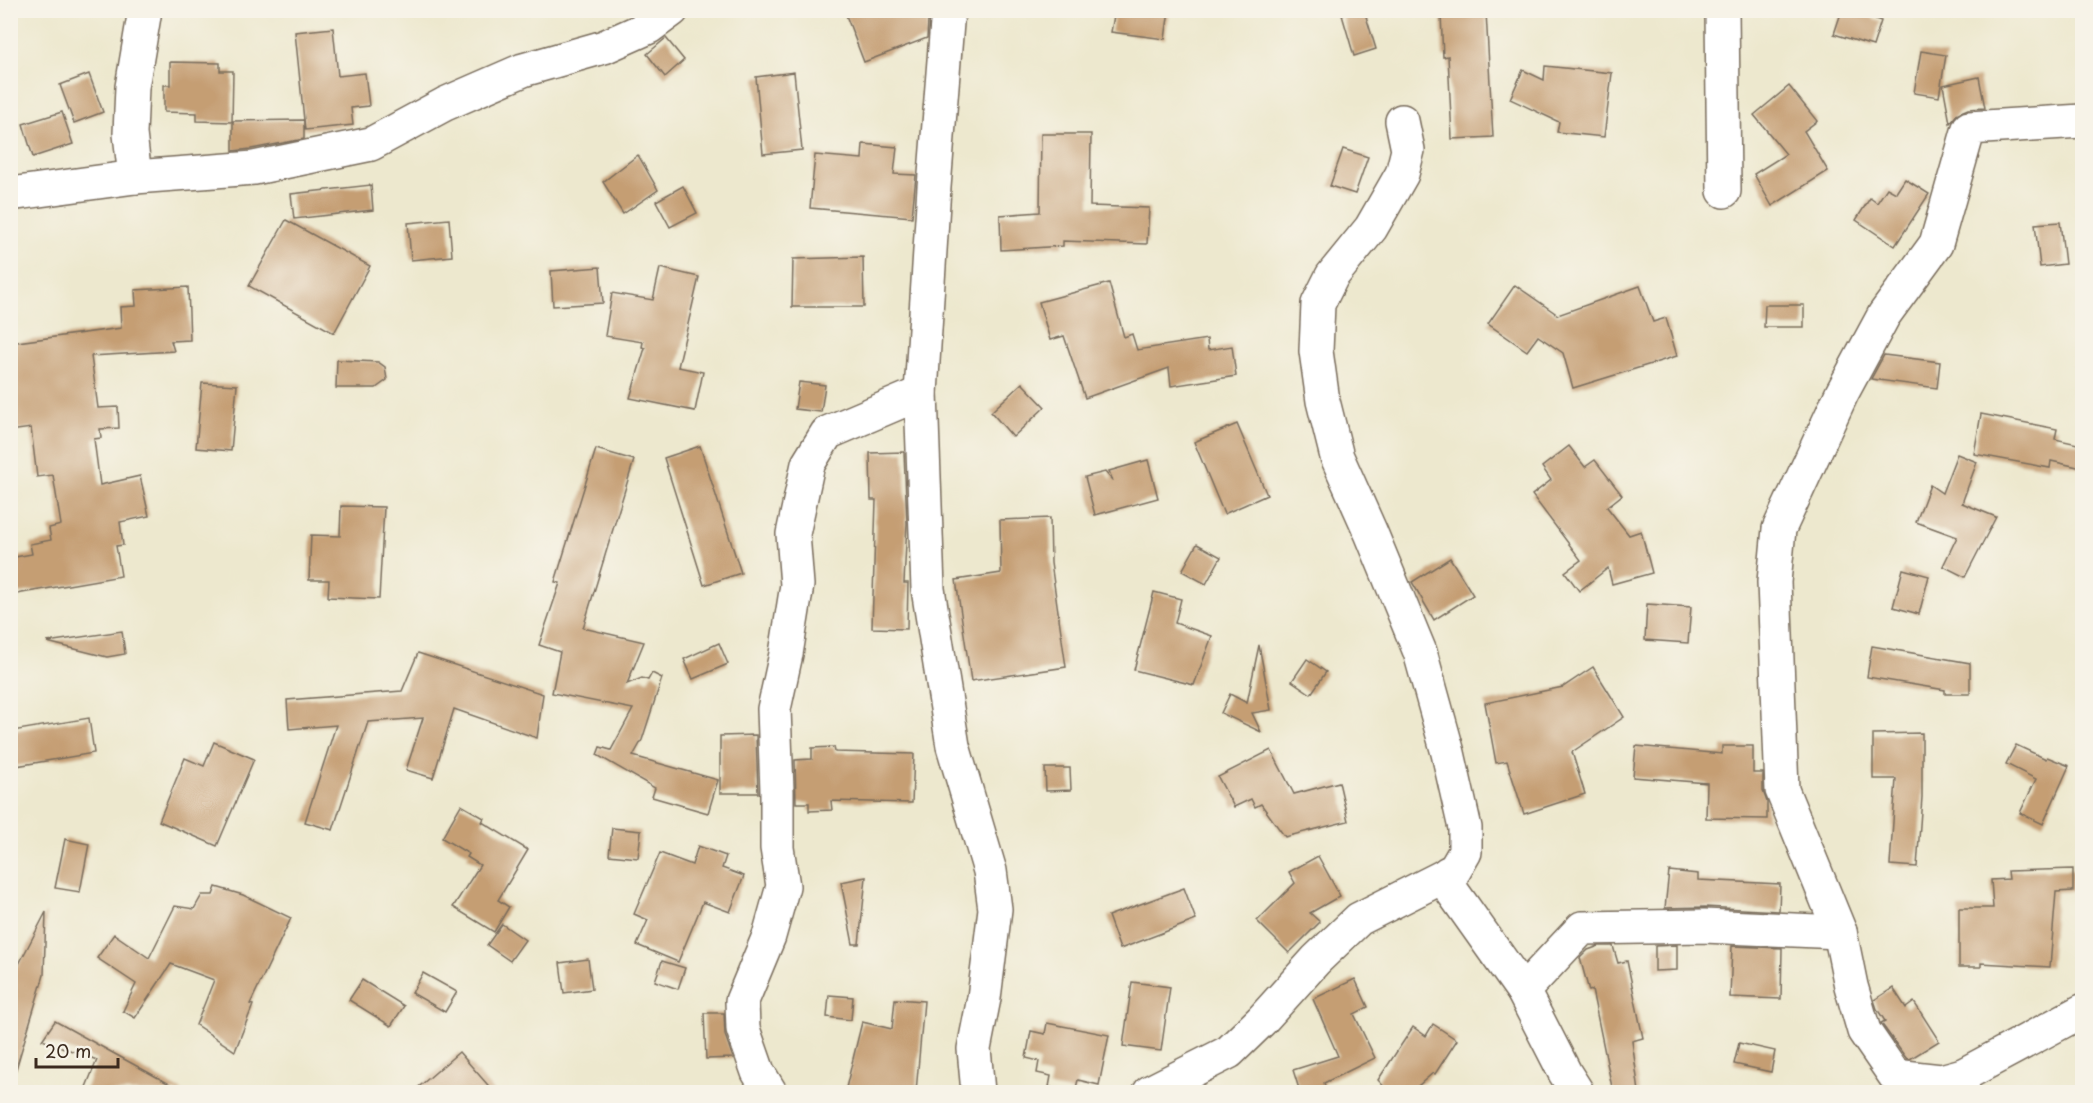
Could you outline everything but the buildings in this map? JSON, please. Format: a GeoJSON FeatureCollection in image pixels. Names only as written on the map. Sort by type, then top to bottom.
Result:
{"type":"FeatureCollection","features":[{"type":"Feature","properties":{"kind":"street"},"geometry":{"type":"LineString","coordinates":[[135,177],[130,134],[132,87],[145,10]]}},
{"type":"Feature","properties":{"kind":"street"},"geometry":{"type":"LineString","coordinates":[[10,194],[135,177],[254,168],[371,144],[445,104],[523,70],[604,47],[649,27],[672,10]]}},
{"type":"Feature","properties":{"kind":"street"},"geometry":{"type":"LineString","coordinates":[[948,10],[921,393],[928,589],[953,746],[990,871],[995,909],[984,998],[974,1048],[978,1092]]}},
{"type":"Feature","properties":{"kind":"street"},"geometry":{"type":"LineString","coordinates":[[1722,10],[1724,190]]}},
{"type":"Feature","properties":{"kind":"street"},"geometry":{"type":"LineString","coordinates":[[2082,121],[1969,128],[1936,244],[1884,315],[1842,393],[1779,530],[1774,582],[1782,790],[1840,932],[1851,986],[1864,1031],[1895,1076],[1962,1084],[2082,1011]]}},
{"type":"Feature","properties":{"kind":"street"},"geometry":{"type":"LineString","coordinates":[[1150,1092],[1229,1052],[1261,1021],[1316,960],[1359,920],[1454,871],[1465,852],[1465,828],[1448,753],[1420,652],[1337,457],[1323,401],[1316,351],[1318,304],[1332,276],[1371,228],[1402,174],[1408,150],[1402,122]]}},
{"type":"Feature","properties":{"kind":"street"},"geometry":{"type":"LineString","coordinates":[[770,1092],[758,1072],[743,1029],[742,1001],[770,936],[783,886],[777,848],[774,709],[797,585],[793,534],[808,464],[827,433],[921,393]]}},
{"type":"Feature","properties":{"kind":"street"},"geometry":{"type":"LineString","coordinates":[[1448,873],[1452,891],[1523,991],[1577,1092]]}},
{"type":"Feature","properties":{"kind":"street"},"geometry":{"type":"LineString","coordinates":[[1523,991],[1582,928],[1704,926],[1840,932]]}}]}
